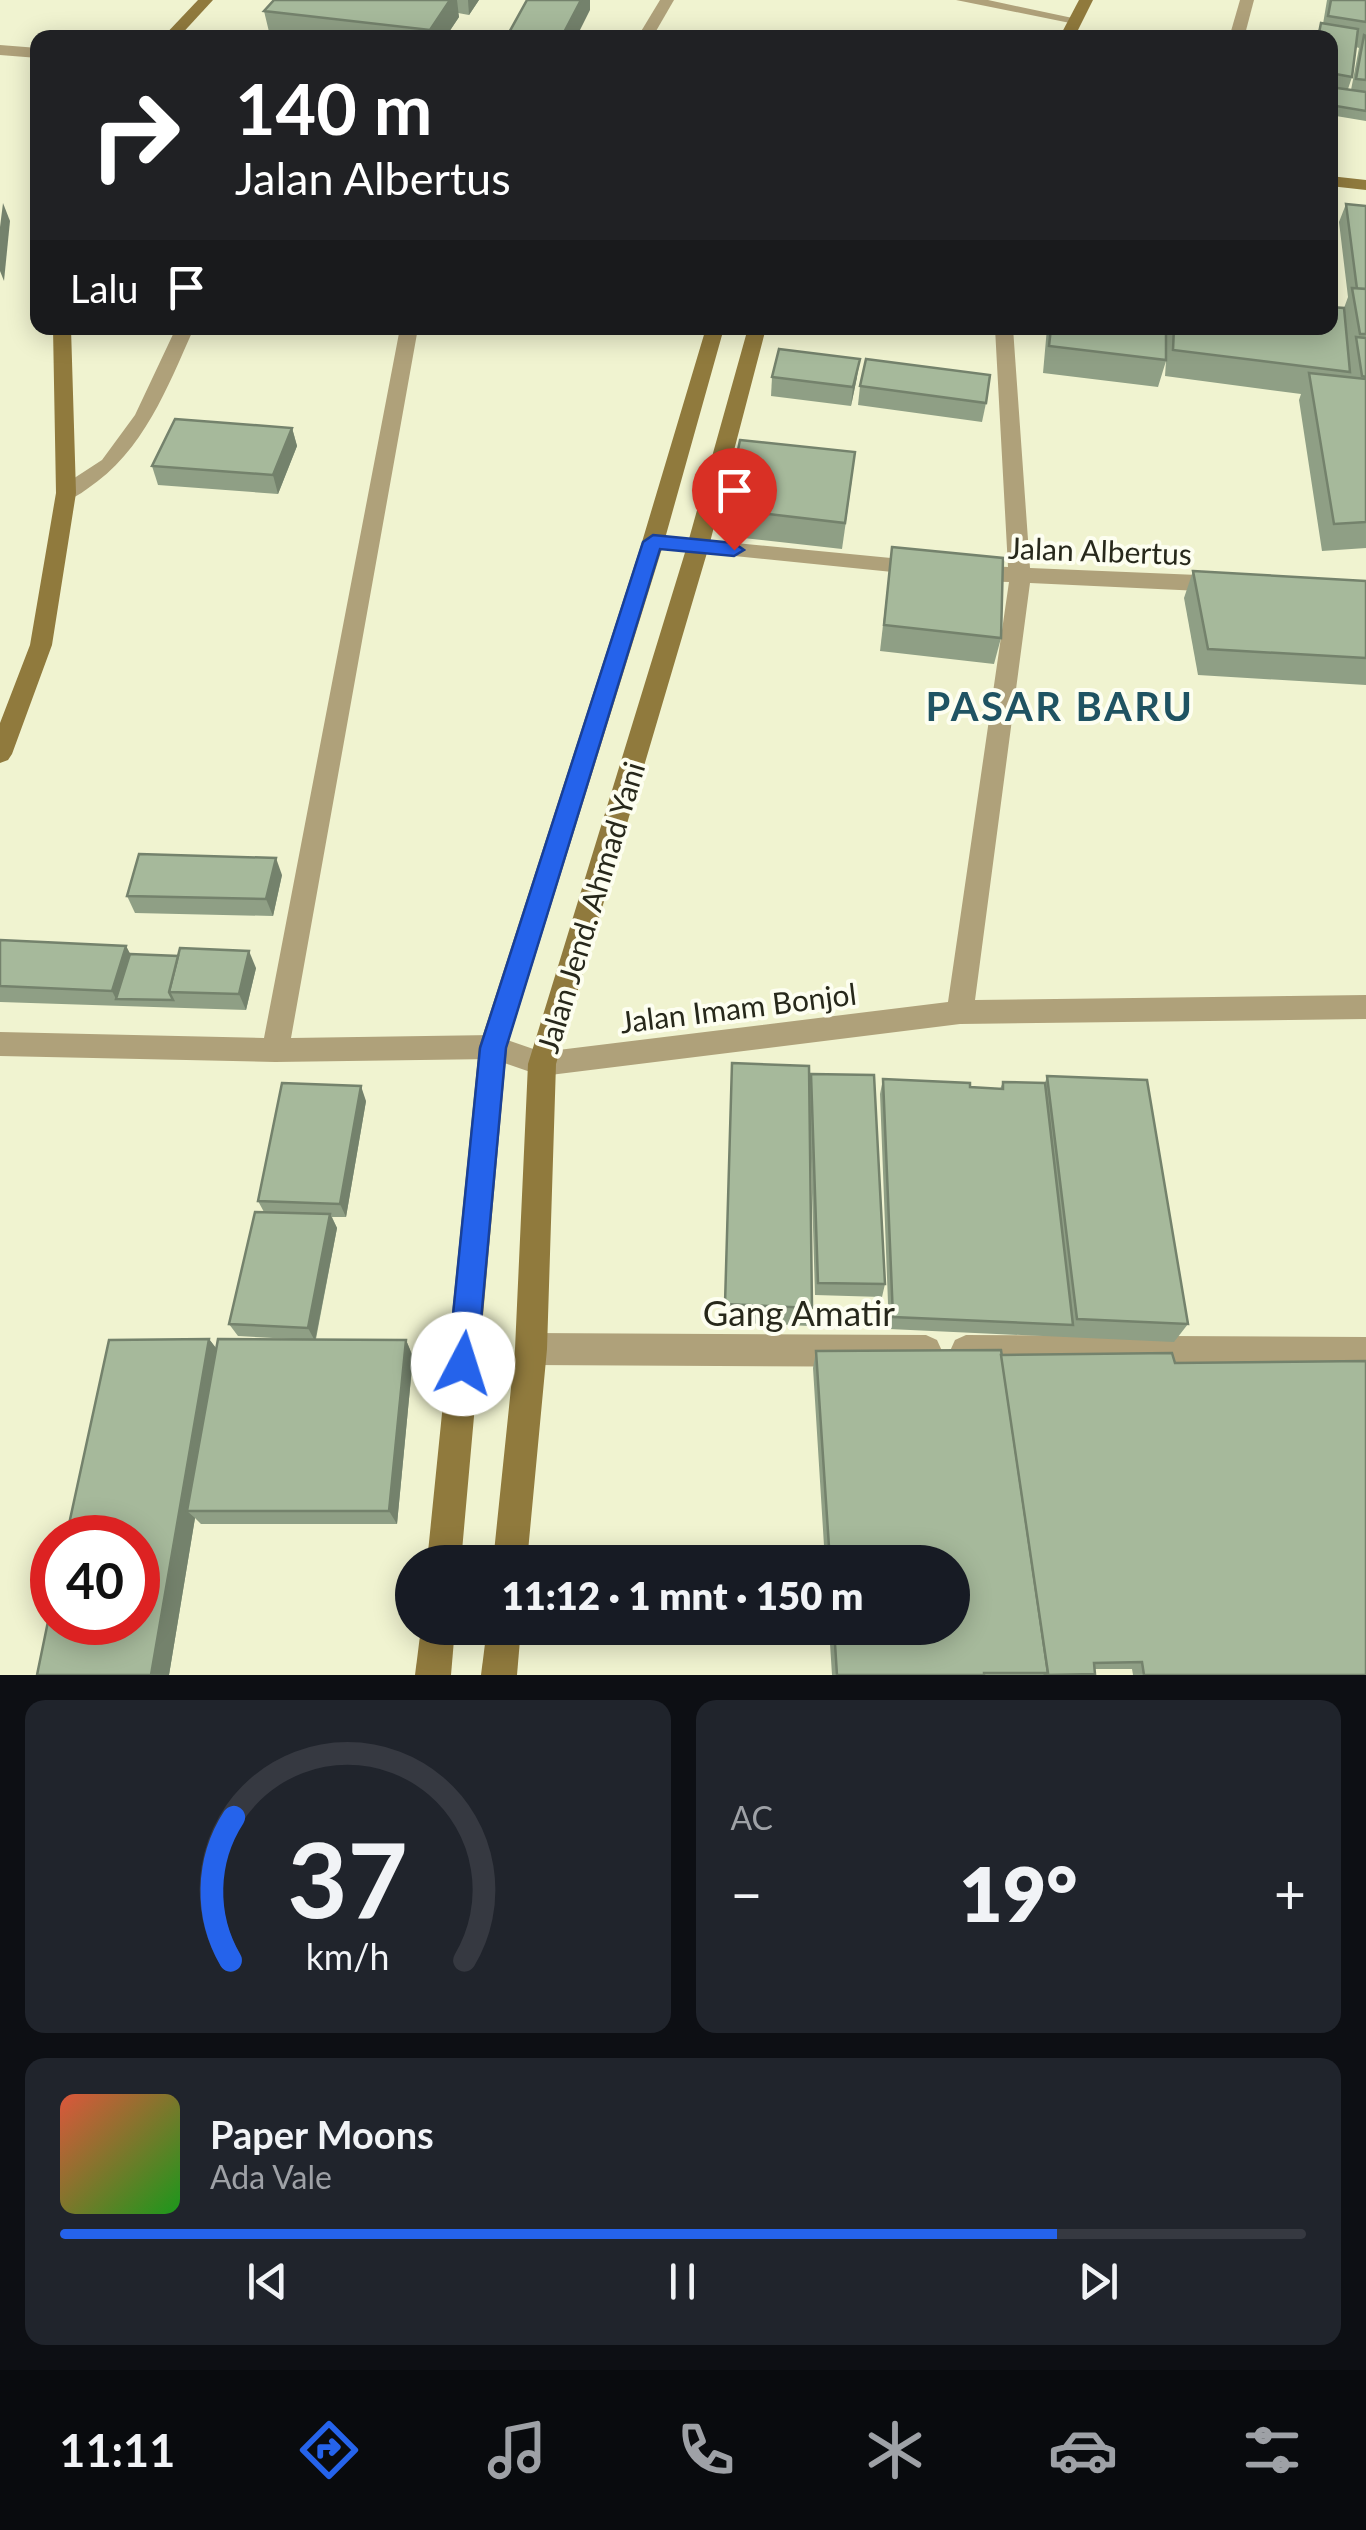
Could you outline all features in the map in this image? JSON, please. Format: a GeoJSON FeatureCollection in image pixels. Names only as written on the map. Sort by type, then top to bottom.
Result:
{"type":"FeatureCollection","features":[{"type":"Feature","properties":{"kind":"street"},"geometry":{"type":"LineString","coordinates":[[177,30],[206,0]]}},
{"type":"Feature","properties":{"kind":"street"},"geometry":{"type":"LineString","coordinates":[[649,30],[667,0]]}},
{"type":"Feature","properties":{"kind":"street"},"geometry":{"type":"LineString","coordinates":[[963,0],[1075,20]]}},
{"type":"Feature","properties":{"kind":"street"},"geometry":{"type":"LineString","coordinates":[[1070,30],[1086,0]]}},
{"type":"Feature","properties":{"kind":"street"},"geometry":{"type":"LineString","coordinates":[[1238,30],[1247,0]]}},
{"type":"Feature","properties":{"kind":"street"},"geometry":{"type":"LineString","coordinates":[[0,50],[30,53]]}},
{"type":"Feature","properties":{"kind":"street"},"geometry":{"type":"LineString","coordinates":[[1338,182],[1366,185]]}},
{"type":"Feature","properties":{"kind":"street"},"geometry":{"type":"LineString","coordinates":[[0,754],[41,645],[66,493],[62,335]]}},
{"type":"Feature","properties":{"kind":"street"},"geometry":{"type":"LineString","coordinates":[[66,493],[109,465],[136,428],[182,335]]}},
{"type":"Feature","properties":{"kind":"street"},"geometry":{"type":"LineString","coordinates":[[274,1050],[409,335]]}},
{"type":"Feature","properties":{"kind":"street","name":"Jalan Jend. Ahmad Yani"},"geometry":{"type":"LineString","coordinates":[[446,1545],[493,1048],[653,542],[713,335]]}},
{"type":"Feature","properties":{"kind":"street","name":"Jalan Jend. Ahmad Yani"},"geometry":{"type":"LineString","coordinates":[[512,1545],[531,1348],[542,1064],[698,546],[755,335]]}},
{"type":"Feature","properties":{"kind":"street"},"geometry":{"type":"LineString","coordinates":[[960,1012],[1020,578],[1004,335]]}},
{"type":"Feature","properties":{"kind":"street","name":"Jalan Albertus"},"geometry":{"type":"LineString","coordinates":[[653,542],[1020,578],[1246,585]]}},
{"type":"Feature","properties":{"kind":"street","name":"Jalan Imam Bonjol"},"geometry":{"type":"LineString","coordinates":[[0,1044],[274,1050],[493,1048],[542,1064],[960,1012],[1366,1007]]}},
{"type":"Feature","properties":{"kind":"street","name":"Gang Amatir"},"geometry":{"type":"LineString","coordinates":[[531,1348],[1366,1353]]}},
{"type":"Feature","properties":{"kind":"street"},"geometry":{"type":"LineString","coordinates":[[433,1675],[436,1645]]}},
{"type":"Feature","properties":{"kind":"street"},"geometry":{"type":"LineString","coordinates":[[499,1675],[502,1645]]}},
{"type":"Feature","properties":{"kind":"building"},"geometry":{"type":"Polygon","coordinates":[[[274,0],[450,0],[430,30],[264,11],[274,0]]]}},
{"type":"Feature","properties":{"kind":"building"},"geometry":{"type":"Polygon","coordinates":[[[527,0],[581,0],[565,30],[510,30],[527,0]]]}},
{"type":"Feature","properties":{"kind":"building"},"geometry":{"type":"Polygon","coordinates":[[[1331,0],[1366,0],[1366,22],[1328,16],[1331,0]]]}},
{"type":"Feature","properties":{"kind":"building"},"geometry":{"type":"Polygon","coordinates":[[[1321,23],[1358,29],[1352,77],[1338,74],[1338,30],[1320,30],[1321,23]]]}},
{"type":"Feature","properties":{"kind":"building"},"geometry":{"type":"Polygon","coordinates":[[[1366,36],[1366,80],[1356,79],[1366,36]]]}},
{"type":"Feature","properties":{"kind":"building"},"geometry":{"type":"Polygon","coordinates":[[[1338,88],[1366,92],[1366,111],[1338,106],[1338,88]]]}},
{"type":"Feature","properties":{"kind":"building"},"geometry":{"type":"Polygon","coordinates":[[[1346,204],[1366,206],[1366,289],[1357,289],[1346,204]]]}},
{"type":"Feature","properties":{"kind":"building"},"geometry":{"type":"Polygon","coordinates":[[[1352,288],[1366,289],[1366,334],[1360,334],[1352,288]]]}},
{"type":"Feature","properties":{"kind":"building"},"geometry":{"type":"Polygon","coordinates":[[[1338,308],[1344,308],[1350,372],[1173,350],[1174,335],[1338,335],[1338,308]]]}},
{"type":"Feature","properties":{"kind":"building"},"geometry":{"type":"Polygon","coordinates":[[[1050,335],[1166,335],[1166,360],[1049,346],[1050,335]]]}},
{"type":"Feature","properties":{"kind":"building"},"geometry":{"type":"Polygon","coordinates":[[[1356,337],[1366,338],[1366,377],[1362,376],[1356,337]]]}},
{"type":"Feature","properties":{"kind":"building"},"geometry":{"type":"Polygon","coordinates":[[[779,349],[860,359],[853,387],[772,377],[779,349]]]}},
{"type":"Feature","properties":{"kind":"building"},"geometry":{"type":"Polygon","coordinates":[[[866,359],[990,375],[986,403],[860,386],[866,359]]]}},
{"type":"Feature","properties":{"kind":"building"},"geometry":{"type":"Polygon","coordinates":[[[1309,373],[1366,379],[1366,522],[1334,524],[1309,373]]]}},
{"type":"Feature","properties":{"kind":"building"},"geometry":{"type":"Polygon","coordinates":[[[175,419],[292,428],[273,475],[152,466],[175,419]]]}},
{"type":"Feature","properties":{"kind":"building"},"geometry":{"type":"Polygon","coordinates":[[[740,440],[855,452],[845,523],[726,509],[740,440]]]}},
{"type":"Feature","properties":{"kind":"building"},"geometry":{"type":"Polygon","coordinates":[[[892,547],[1003,558],[1001,638],[884,625],[892,547]]]}},
{"type":"Feature","properties":{"kind":"building"},"geometry":{"type":"Polygon","coordinates":[[[1193,571],[1366,581],[1366,658],[1208,649],[1193,571]]]}},
{"type":"Feature","properties":{"kind":"building"},"geometry":{"type":"Polygon","coordinates":[[[139,854],[276,858],[266,899],[127,896],[139,854]]]}},
{"type":"Feature","properties":{"kind":"building"},"geometry":{"type":"Polygon","coordinates":[[[0,940],[126,946],[112,991],[0,986],[0,940]]]}},
{"type":"Feature","properties":{"kind":"building"},"geometry":{"type":"Polygon","coordinates":[[[180,948],[249,951],[239,994],[169,992],[180,948]]]}},
{"type":"Feature","properties":{"kind":"building"},"geometry":{"type":"Polygon","coordinates":[[[130,954],[178,956],[169,992],[173,1000],[116,999],[130,954]]]}},
{"type":"Feature","properties":{"kind":"building"},"geometry":{"type":"Polygon","coordinates":[[[732,1063],[809,1066],[812,1308],[725,1304],[732,1063]]]}},
{"type":"Feature","properties":{"kind":"building"},"geometry":{"type":"Polygon","coordinates":[[[811,1074],[874,1075],[885,1284],[818,1283],[811,1074]]]}},
{"type":"Feature","properties":{"kind":"building"},"geometry":{"type":"Polygon","coordinates":[[[1047,1076],[1147,1080],[1188,1324],[1077,1319],[1047,1076]]]}},
{"type":"Feature","properties":{"kind":"building"},"geometry":{"type":"Polygon","coordinates":[[[883,1079],[970,1083],[970,1087],[1003,1089],[1003,1082],[1045,1083],[1073,1325],[893,1317],[883,1079]]]}},
{"type":"Feature","properties":{"kind":"building"},"geometry":{"type":"Polygon","coordinates":[[[282,1083],[361,1086],[340,1204],[258,1201],[282,1083]]]}},
{"type":"Feature","properties":{"kind":"building"},"geometry":{"type":"Polygon","coordinates":[[[255,1212],[330,1214],[308,1328],[229,1324],[255,1212]]]}},
{"type":"Feature","properties":{"kind":"building"},"geometry":{"type":"Polygon","coordinates":[[[209,1339],[160,1623],[160,1515],[71,1515],[109,1340],[209,1339]]]}},
{"type":"Feature","properties":{"kind":"building"},"geometry":{"type":"Polygon","coordinates":[[[218,1339],[406,1340],[389,1511],[187,1511],[218,1339]]]}},
{"type":"Feature","properties":{"kind":"building"},"geometry":{"type":"Polygon","coordinates":[[[1001,1350],[1048,1673],[837,1675],[835,1645],[970,1645],[970,1545],[829,1545],[816,1351],[1001,1350]]]}},
{"type":"Feature","properties":{"kind":"building"},"geometry":{"type":"Polygon","coordinates":[[[1172,1353],[1175,1363],[1366,1361],[1366,1675],[1144,1675],[1142,1662],[1094,1663],[1095,1674],[1045,1675],[1048,1673],[1001,1355],[1172,1353]]]}},
{"type":"Feature","properties":{"kind":"building"},"geometry":{"type":"Polygon","coordinates":[[[43,1645],[156,1645],[151,1675],[37,1675],[43,1645]]]}},
{"type":"Feature","properties":{"kind":"district","name":"PASAR BARU"},"geometry":{"type":"Point","coordinates":[1060,706]}},
{"type":"Feature","properties":{"kind":"route"},"geometry":{"type":"LineString","coordinates":[[463,1364],[493,1048],[653,542],[734,550]]}}]}
